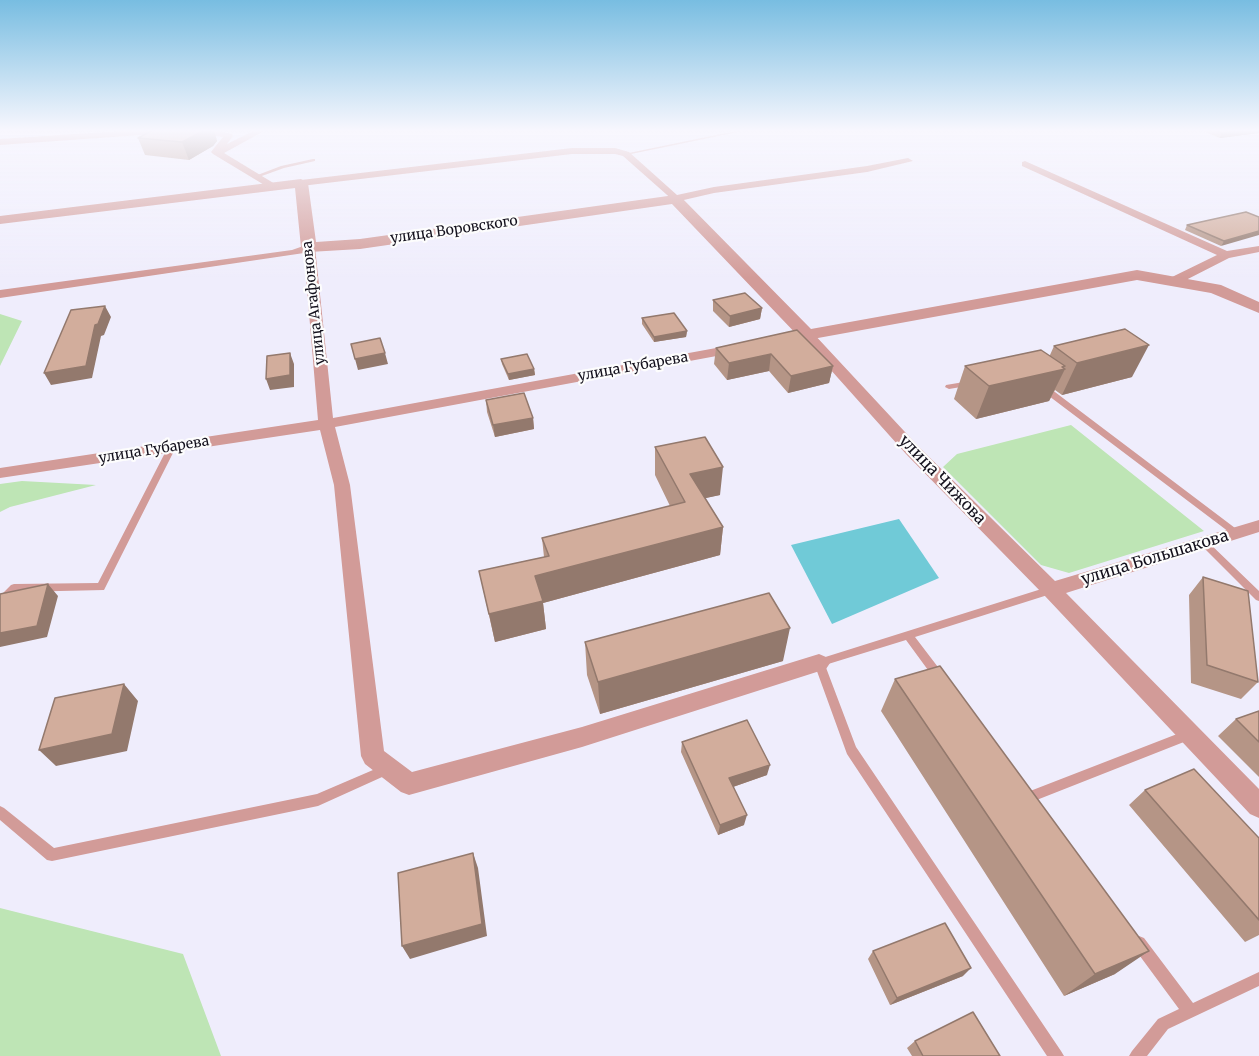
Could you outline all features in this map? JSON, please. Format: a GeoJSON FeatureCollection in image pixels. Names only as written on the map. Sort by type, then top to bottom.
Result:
{"type":"FeatureCollection","features":[{"type":"Feature","properties":{"kind":"street"},"geometry":{"type":"LineString","coordinates":[[262,179],[275,187]]}},
{"type":"Feature","properties":{"kind":"street"},"geometry":{"type":"LineString","coordinates":[[0,220],[332,179]]}},
{"type":"Feature","properties":{"kind":"street","name":"улица Чижова"},"geometry":{"type":"LineString","coordinates":[[654,179],[807,335],[912,450],[1051,590],[1259,806]]}},
{"type":"Feature","properties":{"kind":"street","name":"улица Воровского"},"geometry":{"type":"LineString","coordinates":[[0,294],[295,253],[309,248],[360,244],[675,199],[714,190],[799,179]]}},
{"type":"Feature","properties":{"kind":"street"},"geometry":{"type":"LineString","coordinates":[[1059,179],[1226,255]]}},
{"type":"Feature","properties":{"kind":"street","name":"улица Агафонова"},"geometry":{"type":"LineString","coordinates":[[301,183],[326,424],[342,485],[373,756],[389,768]]}},
{"type":"Feature","properties":{"kind":"street"},"geometry":{"type":"LineString","coordinates":[[1176,280],[1226,255],[1259,249]]}},
{"type":"Feature","properties":{"kind":"street"},"geometry":{"type":"LineString","coordinates":[[771,342],[1137,275],[1176,280],[1215,289],[1259,308]]}},
{"type":"Feature","properties":{"kind":"street","name":"улица Губарева"},"geometry":{"type":"LineString","coordinates":[[0,473],[326,424],[748,346]]}},
{"type":"Feature","properties":{"kind":"street","name":"улица Большакова"},"geometry":{"type":"LineString","coordinates":[[1051,590],[1259,526]]}},
{"type":"Feature","properties":{"kind":"street"},"geometry":{"type":"LineString","coordinates":[[389,768],[409,784],[582,737],[819,663]]}},
{"type":"Feature","properties":{"kind":"lane"},"geometry":{"type":"LineString","coordinates":[[949,387],[980,381]]}},
{"type":"Feature","properties":{"kind":"lane"},"geometry":{"type":"LineString","coordinates":[[1041,386],[1236,533]]}},
{"type":"Feature","properties":{"kind":"lane"},"geometry":{"type":"LineString","coordinates":[[0,602],[15,588],[102,587],[172,447]]}},
{"type":"Feature","properties":{"kind":"lane"},"geometry":{"type":"LineString","coordinates":[[1204,543],[1259,597]]}},
{"type":"Feature","properties":{"kind":"lane"},"geometry":{"type":"LineString","coordinates":[[1051,590],[819,663],[851,750],[1056,1056]]}},
{"type":"Feature","properties":{"kind":"lane"},"geometry":{"type":"LineString","coordinates":[[908,635],[951,692]]}},
{"type":"Feature","properties":{"kind":"lane"},"geometry":{"type":"LineString","coordinates":[[1029,797],[1190,734]]}},
{"type":"Feature","properties":{"kind":"lane"},"geometry":{"type":"LineString","coordinates":[[0,812],[51,855],[318,800],[389,768]]}},
{"type":"Feature","properties":{"kind":"lane"},"geometry":{"type":"LineString","coordinates":[[1134,936],[1190,1011]]}},
{"type":"Feature","properties":{"kind":"lane"},"geometry":{"type":"LineString","coordinates":[[1137,1056],[1163,1024],[1259,979]]}},
{"type":"Feature","properties":{"kind":"green space"},"geometry":{"type":"Polygon","coordinates":[[[0,314],[22,321],[0,366],[0,314]]]}},
{"type":"Feature","properties":{"kind":"green space"},"geometry":{"type":"Polygon","coordinates":[[[1071,425],[1204,531],[1069,573],[1041,565],[943,467],[957,454],[1071,425]]]}},
{"type":"Feature","properties":{"kind":"green space"},"geometry":{"type":"Polygon","coordinates":[[[22,481],[96,485],[10,507],[0,512],[0,484],[22,481]]]}},
{"type":"Feature","properties":{"kind":"green space"},"geometry":{"type":"Polygon","coordinates":[[[0,908],[183,954],[221,1056],[0,1056],[0,908]]]}},
{"type":"Feature","properties":{"kind":"water"},"geometry":{"type":"Polygon","coordinates":[[[899,519],[939,578],[832,624],[791,545],[899,519]]]}},
{"type":"Feature","properties":{"kind":"building"},"geometry":{"type":"Polygon","coordinates":[[[1246,212],[1259,217],[1259,231],[1224,241],[1187,225],[1246,212]]]}},
{"type":"Feature","properties":{"kind":"building"},"geometry":{"type":"Polygon","coordinates":[[[745,293],[762,308],[730,316],[713,300],[745,293]]]}},
{"type":"Feature","properties":{"kind":"building"},"geometry":{"type":"Polygon","coordinates":[[[105,306],[98,324],[95,325],[86,366],[44,373],[71,310],[105,306]]]}},
{"type":"Feature","properties":{"kind":"building"},"geometry":{"type":"Polygon","coordinates":[[[674,313],[687,331],[654,337],[642,318],[674,313]]]}},
{"type":"Feature","properties":{"kind":"building"},"geometry":{"type":"Polygon","coordinates":[[[1125,329],[1149,345],[1077,363],[1054,346],[1125,329]]]}},
{"type":"Feature","properties":{"kind":"building"},"geometry":{"type":"Polygon","coordinates":[[[797,330],[833,366],[791,376],[771,354],[729,363],[716,348],[797,330]]]}},
{"type":"Feature","properties":{"kind":"building"},"geometry":{"type":"Polygon","coordinates":[[[380,338],[385,353],[355,359],[351,344],[380,338]]]}},
{"type":"Feature","properties":{"kind":"building"},"geometry":{"type":"Polygon","coordinates":[[[1041,350],[1065,366],[1062,367],[1065,369],[989,386],[965,366],[1041,350]]]}},
{"type":"Feature","properties":{"kind":"building"},"geometry":{"type":"Polygon","coordinates":[[[290,353],[290,375],[266,379],[267,356],[290,353]]]}},
{"type":"Feature","properties":{"kind":"building"},"geometry":{"type":"Polygon","coordinates":[[[527,354],[534,369],[508,374],[501,359],[527,354]]]}},
{"type":"Feature","properties":{"kind":"building"},"geometry":{"type":"Polygon","coordinates":[[[524,393],[533,418],[493,425],[486,400],[524,393]]]}},
{"type":"Feature","properties":{"kind":"building"},"geometry":{"type":"Polygon","coordinates":[[[705,437],[723,467],[690,474],[723,527],[535,576],[543,601],[489,614],[479,571],[549,556],[542,538],[685,502],[655,447],[705,437]]]}},
{"type":"Feature","properties":{"kind":"building"},"geometry":{"type":"Polygon","coordinates":[[[1203,577],[1248,591],[1258,682],[1207,665],[1203,577]]]}},
{"type":"Feature","properties":{"kind":"building"},"geometry":{"type":"Polygon","coordinates":[[[48,584],[37,626],[0,633],[0,594],[48,584]]]}},
{"type":"Feature","properties":{"kind":"building"},"geometry":{"type":"Polygon","coordinates":[[[769,593],[790,628],[598,682],[585,642],[769,593]]]}},
{"type":"Feature","properties":{"kind":"building"},"geometry":{"type":"Polygon","coordinates":[[[940,666],[1149,951],[1095,974],[895,679],[940,666]]]}},
{"type":"Feature","properties":{"kind":"building"},"geometry":{"type":"Polygon","coordinates":[[[124,684],[112,734],[39,750],[55,698],[124,684]]]}},
{"type":"Feature","properties":{"kind":"building"},"geometry":{"type":"Polygon","coordinates":[[[1259,711],[1259,742],[1236,719],[1259,711]]]}},
{"type":"Feature","properties":{"kind":"building"},"geometry":{"type":"Polygon","coordinates":[[[747,720],[770,765],[729,778],[747,815],[720,825],[682,742],[747,720]]]}},
{"type":"Feature","properties":{"kind":"building"},"geometry":{"type":"Polygon","coordinates":[[[1194,769],[1259,838],[1259,920],[1145,790],[1194,769]]]}},
{"type":"Feature","properties":{"kind":"building"},"geometry":{"type":"Polygon","coordinates":[[[473,853],[482,924],[402,946],[398,873],[473,853]]]}},
{"type":"Feature","properties":{"kind":"building"},"geometry":{"type":"Polygon","coordinates":[[[945,923],[971,968],[897,998],[873,951],[945,923]]]}},
{"type":"Feature","properties":{"kind":"building"},"geometry":{"type":"Polygon","coordinates":[[[973,1012],[1000,1056],[923,1056],[915,1041],[973,1012]]]}}]}
